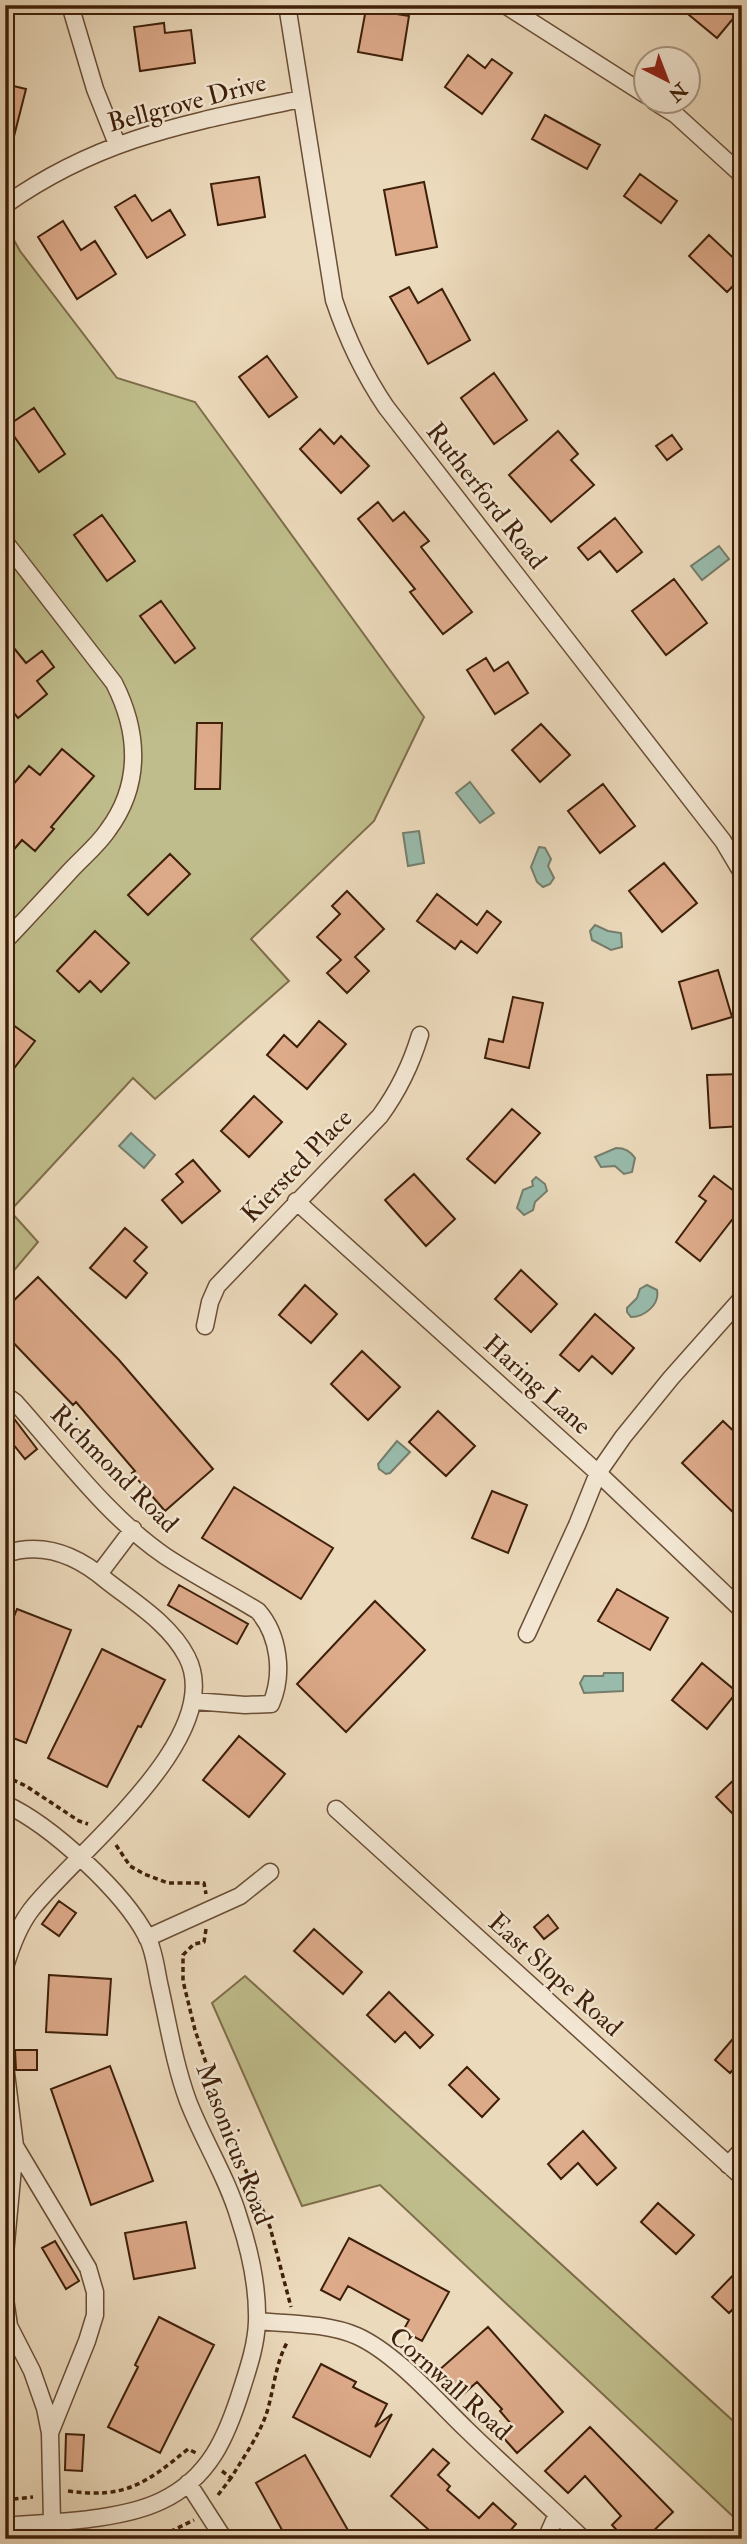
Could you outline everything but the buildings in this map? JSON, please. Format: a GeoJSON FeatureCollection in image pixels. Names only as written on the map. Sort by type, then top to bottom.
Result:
{"type":"FeatureCollection","features":[{"type":"Feature","properties":{"kind":"street"},"geometry":{"type":"LineString","coordinates":[[70,5],[95,89],[117,144]]}},
{"type":"Feature","properties":{"kind":"street","name":"Bellgrove Drive"},"geometry":{"type":"LineString","coordinates":[[5,205],[69,165],[117,144],[162,129],[301,99],[286,5]]}},
{"type":"Feature","properties":{"kind":"street"},"geometry":{"type":"LineString","coordinates":[[505,5],[632,86]]}},
{"type":"Feature","properties":{"kind":"street","name":"Rutherford Road"},"geometry":{"type":"LineString","coordinates":[[301,99],[334,300],[348,341],[367,380],[402,429],[723,841],[740,868]]}},
{"type":"Feature","properties":{"kind":"street"},"geometry":{"type":"LineString","coordinates":[[677,116],[742,175]]}},
{"type":"Feature","properties":{"kind":"street"},"geometry":{"type":"LineString","coordinates":[[5,542],[114,683],[132,730],[134,758],[122,807],[107,831],[5,942]]}},
{"type":"Feature","properties":{"kind":"street","name":"Kiersted Place"},"geometry":{"type":"LineString","coordinates":[[205,1326],[210,1302],[217,1286],[380,1116],[411,1066],[420,1035]]}},
{"type":"Feature","properties":{"kind":"street","name":"Haring Lane"},"geometry":{"type":"LineString","coordinates":[[296,1201],[598,1473],[742,1610]]}},
{"type":"Feature","properties":{"kind":"street"},"geometry":{"type":"LineString","coordinates":[[527,1634],[598,1473],[623,1437],[671,1378],[742,1298]]}},
{"type":"Feature","properties":{"kind":"street","name":"Richmond Road"},"geometry":{"type":"LineString","coordinates":[[5,1395],[15,1402],[109,1507],[133,1529],[165,1555],[258,1611],[269,1623],[277,1657],[276,1685],[271,1704],[194,1701]]}},
{"type":"Feature","properties":{"kind":"street"},"geometry":{"type":"LineString","coordinates":[[99,1574],[133,1529]]}},
{"type":"Feature","properties":{"kind":"street"},"geometry":{"type":"LineString","coordinates":[[5,1554],[38,1548],[74,1558],[99,1574],[170,1631],[188,1658],[194,1683],[194,1701],[189,1718],[156,1772],[139,1795],[52,1885],[30,1912],[13,1941],[5,1967]]}},
{"type":"Feature","properties":{"kind":"street","name":"Masonicus Road"},"geometry":{"type":"LineString","coordinates":[[5,1804],[51,1833],[80,1859],[128,1910],[147,1938],[188,2100],[239,2216],[255,2284],[257,2321],[254,2350],[228,2431],[209,2460],[188,2483],[164,2500],[137,2511],[5,2526]]}},
{"type":"Feature","properties":{"kind":"street","name":"East Slope Road"},"geometry":{"type":"LineString","coordinates":[[336,1809],[742,2178]]}},
{"type":"Feature","properties":{"kind":"street"},"geometry":{"type":"LineString","coordinates":[[147,1938],[240,1896],[270,1872]]}},
{"type":"Feature","properties":{"kind":"street"},"geometry":{"type":"LineString","coordinates":[[5,2065],[15,2146],[5,2254]]}},
{"type":"Feature","properties":{"kind":"street"},"geometry":{"type":"LineString","coordinates":[[15,2146],[88,2268],[95,2292],[95,2315],[87,2341],[50,2432]]}},
{"type":"Feature","properties":{"kind":"street"},"geometry":{"type":"LineString","coordinates":[[728,2165],[742,2150]]}},
{"type":"Feature","properties":{"kind":"street"},"geometry":{"type":"LineString","coordinates":[[5,2299],[9,2326],[32,2371],[45,2408],[50,2432],[52,2522]]}},
{"type":"Feature","properties":{"kind":"street","name":"Cornwall Road"},"geometry":{"type":"LineString","coordinates":[[257,2321],[334,2328],[377,2347],[583,2539]]}},
{"type":"Feature","properties":{"kind":"street"},"geometry":{"type":"LineString","coordinates":[[188,2483],[224,2539]]}},
{"type":"Feature","properties":{"kind":"street"},"geometry":{"type":"LineString","coordinates":[[546,2539],[557,2514]]}},
{"type":"Feature","properties":{"kind":"path"},"geometry":{"type":"LineString","coordinates":[[5,1776],[103,1833],[116,1845],[130,1866],[144,1874],[168,1883],[205,1883],[209,1910],[204,1942],[194,1944],[183,1955],[186,1996],[228,2129],[270,2227],[292,2312],[289,2339],[278,2365],[264,2419],[231,2478],[209,2460],[188,2449],[137,2486],[112,2493],[51,2491],[37,2493],[33,2497],[5,2500]]}},
{"type":"Feature","properties":{"kind":"shaded area"},"geometry":{"type":"Polygon","coordinates":[[[5,224],[20,251],[117,378],[195,402],[424,717],[374,821],[251,939],[289,981],[155,1099],[133,1078],[10,1211],[38,1242],[5,1281],[5,224]]]}},
{"type":"Feature","properties":{"kind":"shaded area"},"geometry":{"type":"Polygon","coordinates":[[[719,546],[729,559],[702,580],[691,566],[719,546]]]}},
{"type":"Feature","properties":{"kind":"shaded area"},"geometry":{"type":"Polygon","coordinates":[[[470,782],[494,813],[480,823],[456,793],[470,782]]]}},
{"type":"Feature","properties":{"kind":"shaded area"},"geometry":{"type":"Polygon","coordinates":[[[419,831],[424,863],[408,866],[403,833],[419,831]]]}},
{"type":"Feature","properties":{"kind":"shaded area"},"geometry":{"type":"Polygon","coordinates":[[[539,847],[545,848],[551,859],[548,866],[554,878],[550,884],[543,887],[537,882],[531,867],[539,847]]]}},
{"type":"Feature","properties":{"kind":"shaded area"},"geometry":{"type":"Polygon","coordinates":[[[595,925],[621,933],[622,947],[611,950],[592,940],[590,931],[595,925]]]}},
{"type":"Feature","properties":{"kind":"shaded area"},"geometry":{"type":"Polygon","coordinates":[[[131,1133],[155,1155],[144,1168],[119,1146],[131,1133]]]}},
{"type":"Feature","properties":{"kind":"shaded area"},"geometry":{"type":"Polygon","coordinates":[[[616,1148],[627,1150],[635,1158],[632,1172],[624,1174],[615,1166],[601,1167],[595,1157],[616,1148]]]}},
{"type":"Feature","properties":{"kind":"shaded area"},"geometry":{"type":"Polygon","coordinates":[[[536,1177],[545,1184],[547,1191],[535,1202],[533,1210],[524,1215],[517,1208],[523,1190],[533,1186],[532,1181],[536,1177]]]}},
{"type":"Feature","properties":{"kind":"shaded area"},"geometry":{"type":"Polygon","coordinates":[[[647,1285],[657,1290],[654,1305],[646,1312],[631,1317],[627,1308],[637,1298],[640,1289],[647,1285]]]}},
{"type":"Feature","properties":{"kind":"shaded area"},"geometry":{"type":"Polygon","coordinates":[[[397,1441],[410,1452],[386,1474],[379,1469],[378,1464],[397,1441]]]}},
{"type":"Feature","properties":{"kind":"shaded area"},"geometry":{"type":"Polygon","coordinates":[[[604,1673],[623,1673],[623,1691],[584,1693],[580,1683],[584,1676],[603,1676],[604,1673]]]}},
{"type":"Feature","properties":{"kind":"shaded area"},"geometry":{"type":"Polygon","coordinates":[[[245,1976],[742,2429],[742,2525],[380,2185],[302,2206],[212,2003],[245,1976]]]}}]}
